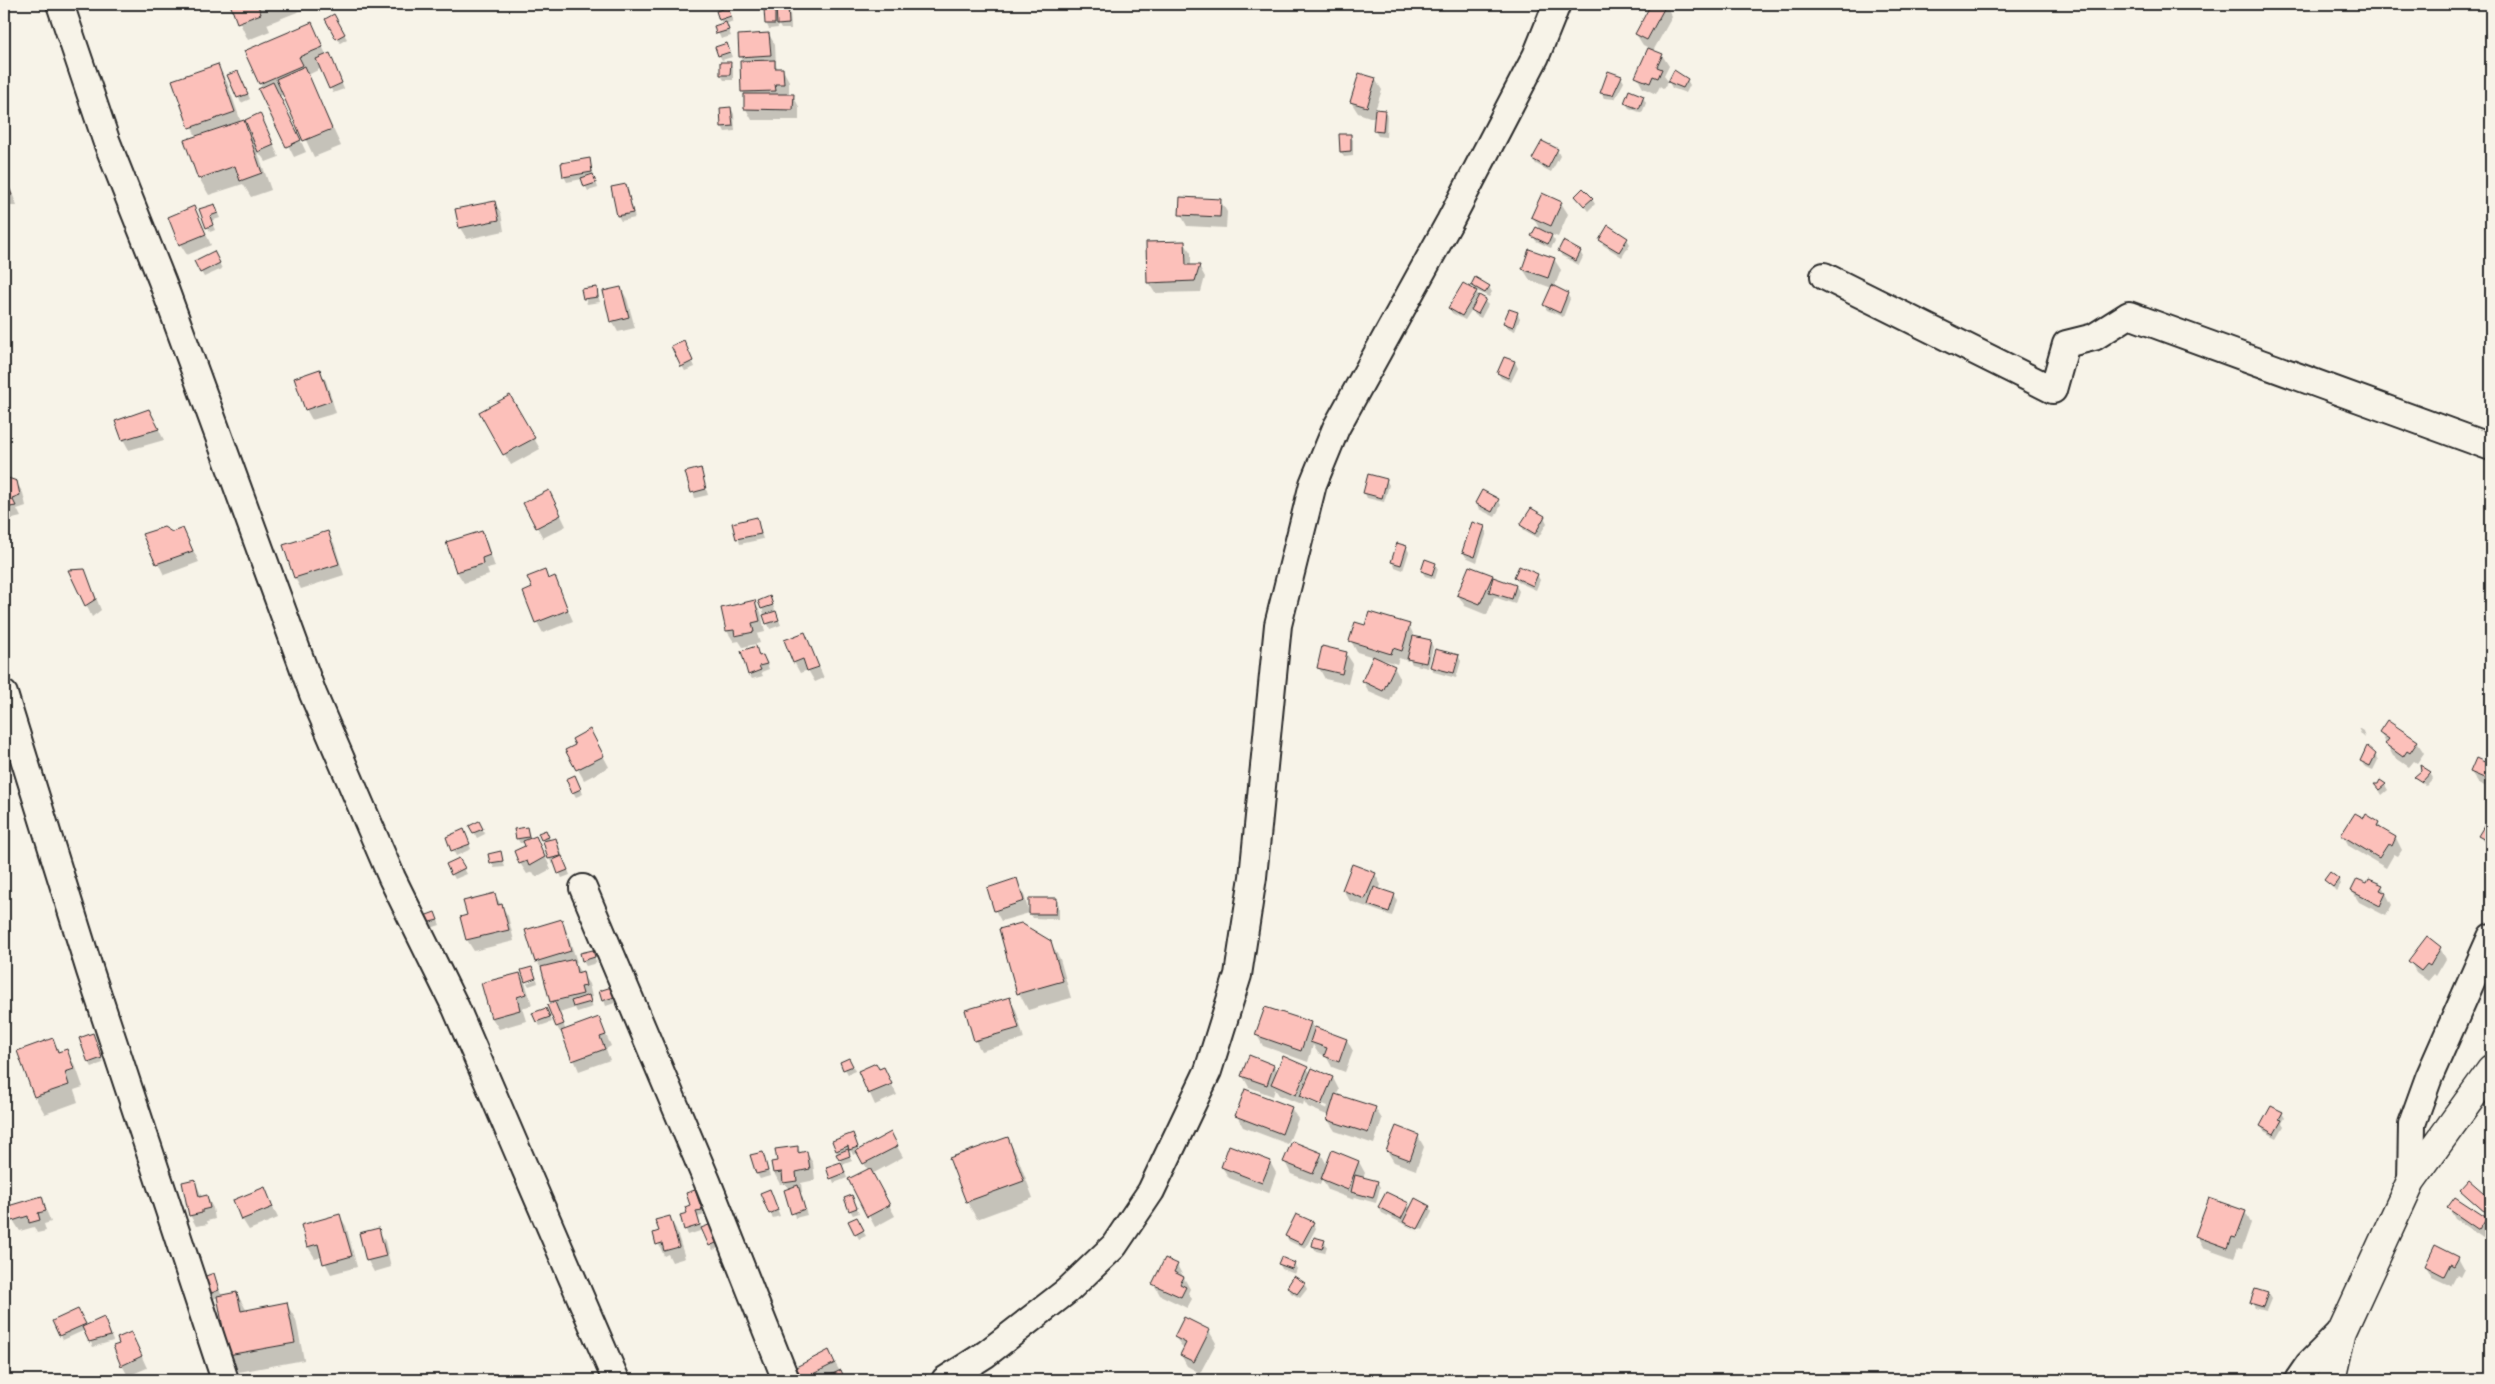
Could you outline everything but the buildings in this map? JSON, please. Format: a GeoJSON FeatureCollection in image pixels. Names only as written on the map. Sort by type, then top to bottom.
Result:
{"type":"FeatureCollection","features":[{"type":"Feature","properties":{"kind":"main road"},"geometry":{"type":"LineString","coordinates":[[2331,1380],[2342,1331],[2411,1181],[2491,1070]]}},
{"type":"Feature","properties":{"kind":"street"},"geometry":{"type":"LineString","coordinates":[[60,4],[106,140],[162,281],[313,694],[392,878],[456,1008],[616,1380]]}},
{"type":"Feature","properties":{"kind":"street"},"geometry":{"type":"LineString","coordinates":[[945,1380],[986,1354],[1067,1291],[1114,1246],[1151,1191],[1208,1070],[1238,975],[1253,877],[1278,625],[1313,484],[1336,428],[1450,221],[1536,56],[1557,4]]}},
{"type":"Feature","properties":{"kind":"street"},"geometry":{"type":"LineString","coordinates":[[1824,276],[2053,390],[2066,344],[2094,337],[2130,315],[2491,447]]}},
{"type":"Feature","properties":{"kind":"street"},"geometry":{"type":"LineString","coordinates":[[4,694],[90,971],[225,1380]]}},
{"type":"Feature","properties":{"kind":"street"},"geometry":{"type":"LineString","coordinates":[[583,888],[707,1181],[786,1380]]}},
{"type":"Feature","properties":{"kind":"street"},"geometry":{"type":"LineString","coordinates":[[2411,1181],[2412,1124],[2429,1077],[2491,937]]}},
{"type":"Feature","properties":{"kind":"street"},"geometry":{"type":"LineString","coordinates":[[2298,1380],[2309,1364],[2342,1331]]}}]}
